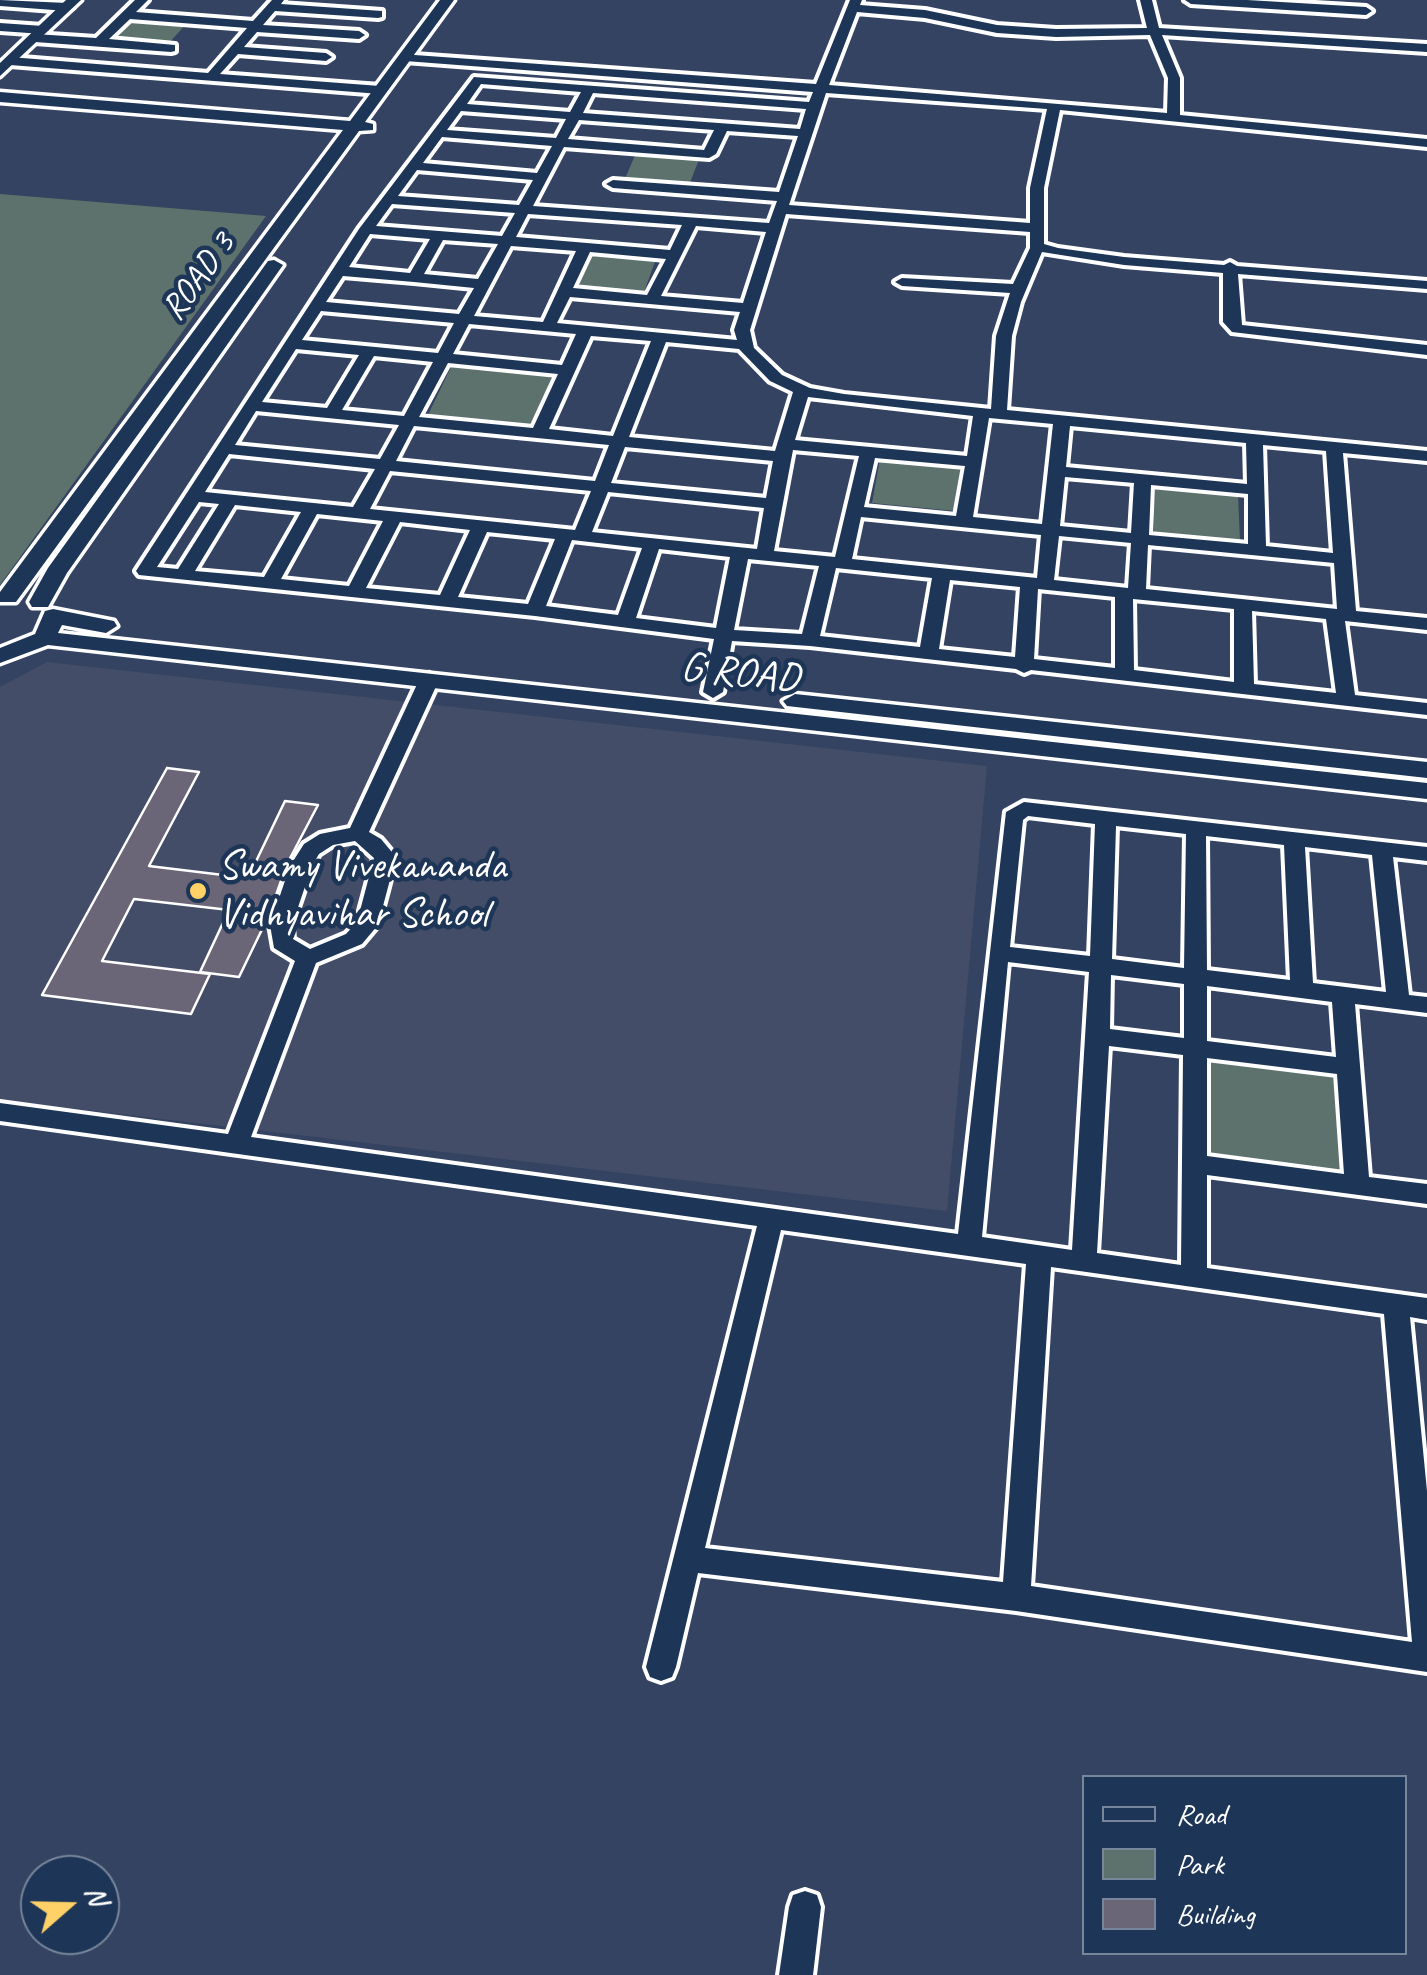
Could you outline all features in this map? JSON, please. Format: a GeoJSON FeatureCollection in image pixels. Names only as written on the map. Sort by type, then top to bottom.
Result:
{"type":"FeatureCollection","features":[{"type":"Feature","properties":{"kind":"street"},"geometry":{"type":"LineString","coordinates":[[100,42],[142,0]]}},
{"type":"Feature","properties":{"kind":"street","name":"ROAD 3"},"geometry":{"type":"LineString","coordinates":[[4,597],[419,51],[447,0]]}},
{"type":"Feature","properties":{"kind":"street","name":"ROAD 3"},"geometry":{"type":"LineString","coordinates":[[46,618],[56,573],[363,126],[380,90],[465,0]]}},
{"type":"Feature","properties":{"kind":"street"},"geometry":{"type":"LineString","coordinates":[[1146,0],[1146,12],[1174,78],[1173,118]]}},
{"type":"Feature","properties":{"kind":"street"},"geometry":{"type":"LineString","coordinates":[[1191,0],[1366,6],[1370,44]]}},
{"type":"Feature","properties":{"kind":"street"},"geometry":{"type":"LineString","coordinates":[[0,2],[71,3]]}},
{"type":"Feature","properties":{"kind":"street"},"geometry":{"type":"LineString","coordinates":[[211,77],[273,2],[378,14]]}},
{"type":"Feature","properties":{"kind":"street"},"geometry":{"type":"LineString","coordinates":[[4,66],[71,3]]}},
{"type":"Feature","properties":{"kind":"street"},"geometry":{"type":"LineString","coordinates":[[1427,48],[1156,31],[997,30],[854,4],[814,106],[742,330],[745,345],[776,378],[802,390],[844,399],[1427,456]]}},
{"type":"Feature","properties":{"kind":"street"},"geometry":{"type":"LineString","coordinates":[[126,16],[359,35]]}},
{"type":"Feature","properties":{"kind":"street"},"geometry":{"type":"LineString","coordinates":[[148,72],[196,20]]}},
{"type":"Feature","properties":{"kind":"street"},"geometry":{"type":"LineString","coordinates":[[0,28],[171,48]]}},
{"type":"Feature","properties":{"kind":"street"},"geometry":{"type":"LineString","coordinates":[[234,50],[326,57]]}},
{"type":"Feature","properties":{"kind":"street"},"geometry":{"type":"LineString","coordinates":[[419,51],[823,83],[1427,143]]}},
{"type":"Feature","properties":{"kind":"street"},"geometry":{"type":"LineString","coordinates":[[4,66],[148,72],[380,90]]}},
{"type":"Feature","properties":{"kind":"street"},"geometry":{"type":"LineString","coordinates":[[814,106],[478,80],[366,229],[145,571],[184,572],[536,610],[724,635],[810,640],[1427,709]]}},
{"type":"Feature","properties":{"kind":"street"},"geometry":{"type":"LineString","coordinates":[[359,513],[589,89]]}},
{"type":"Feature","properties":{"kind":"street"},"geometry":{"type":"LineString","coordinates":[[0,97],[363,126]]}},
{"type":"Feature","properties":{"kind":"street"},"geometry":{"type":"LineString","coordinates":[[964,522],[1004,336],[1037,246],[1037,188],[1054,106]]}},
{"type":"Feature","properties":{"kind":"street"},"geometry":{"type":"LineString","coordinates":[[455,107],[805,133]]}},
{"type":"Feature","properties":{"kind":"street"},"geometry":{"type":"LineString","coordinates":[[694,190],[722,126]]}},
{"type":"Feature","properties":{"kind":"street"},"geometry":{"type":"LineString","coordinates":[[436,133],[709,154]]}},
{"type":"Feature","properties":{"kind":"street"},"geometry":{"type":"LineString","coordinates":[[599,216],[629,148]]}},
{"type":"Feature","properties":{"kind":"street"},"geometry":{"type":"LineString","coordinates":[[412,166],[541,177]]}},
{"type":"Feature","properties":{"kind":"street"},"geometry":{"type":"LineString","coordinates":[[613,184],[1038,228]]}},
{"type":"Feature","properties":{"kind":"street"},"geometry":{"type":"LineString","coordinates":[[387,199],[774,228]]}},
{"type":"Feature","properties":{"kind":"street"},"geometry":{"type":"LineString","coordinates":[[652,300],[690,222]]}},
{"type":"Feature","properties":{"kind":"street"},"geometry":{"type":"LineString","coordinates":[[366,229],[675,256]]}},
{"type":"Feature","properties":{"kind":"street"},"geometry":{"type":"LineString","coordinates":[[414,278],[439,235]]}},
{"type":"Feature","properties":{"kind":"street"},"geometry":{"type":"LineString","coordinates":[[1037,246],[1124,261],[1230,266],[1427,285]]}},
{"type":"Feature","properties":{"kind":"street"},"geometry":{"type":"LineString","coordinates":[[548,327],[584,248]]}},
{"type":"Feature","properties":{"kind":"street"},"geometry":{"type":"LineString","coordinates":[[1230,266],[1231,322],[1237,328],[1427,350]]}},
{"type":"Feature","properties":{"kind":"street"},"geometry":{"type":"LineString","coordinates":[[342,271],[484,284]]}},
{"type":"Feature","properties":{"kind":"street"},"geometry":{"type":"LineString","coordinates":[[902,282],[1019,289]]}},
{"type":"Feature","properties":{"kind":"street"},"geometry":{"type":"LineString","coordinates":[[563,292],[748,308]]}},
{"type":"Feature","properties":{"kind":"street"},"geometry":{"type":"LineString","coordinates":[[318,306],[745,345]]}},
{"type":"Feature","properties":{"kind":"street"},"geometry":{"type":"LineString","coordinates":[[539,434],[586,330]]}},
{"type":"Feature","properties":{"kind":"street"},"geometry":{"type":"LineString","coordinates":[[536,610],[602,486],[660,337]]}},
{"type":"Feature","properties":{"kind":"street"},"geometry":{"type":"LineString","coordinates":[[295,344],[568,370]]}},
{"type":"Feature","properties":{"kind":"street"},"geometry":{"type":"LineString","coordinates":[[332,413],[369,351]]}},
{"type":"Feature","properties":{"kind":"street"},"geometry":{"type":"LineString","coordinates":[[765,554],[784,450],[802,390]]}},
{"type":"Feature","properties":{"kind":"street"},"geometry":{"type":"LineString","coordinates":[[255,406],[620,441],[868,452],[974,462]]}},
{"type":"Feature","properties":{"kind":"street"},"geometry":{"type":"LineString","coordinates":[[1024,666],[1037,583],[1051,531],[1062,420]]}},
{"type":"Feature","properties":{"kind":"street"},"geometry":{"type":"LineString","coordinates":[[1254,438],[1258,550]]}},
{"type":"Feature","properties":{"kind":"street"},"geometry":{"type":"LineString","coordinates":[[1334,446],[1343,559],[1341,614],[1346,699]]}},
{"type":"Feature","properties":{"kind":"street"},"geometry":{"type":"LineString","coordinates":[[226,449],[775,504]]}},
{"type":"Feature","properties":{"kind":"street"},"geometry":{"type":"LineString","coordinates":[[810,640],[854,511],[868,452]]}},
{"type":"Feature","properties":{"kind":"street"},"geometry":{"type":"LineString","coordinates":[[1057,470],[1256,490]]}},
{"type":"Feature","properties":{"kind":"street"},"geometry":{"type":"LineString","coordinates":[[1126,676],[1130,593],[1140,539],[1143,479]]}},
{"type":"Feature","properties":{"kind":"street"},"geometry":{"type":"LineString","coordinates":[[195,496],[1427,624]]}},
{"type":"Feature","properties":{"kind":"street"},"geometry":{"type":"LineString","coordinates":[[184,572],[230,500]]}},
{"type":"Feature","properties":{"kind":"street"},"geometry":{"type":"LineString","coordinates":[[268,584],[312,508]]}},
{"type":"Feature","properties":{"kind":"street"},"geometry":{"type":"LineString","coordinates":[[854,511],[1343,559]]}},
{"type":"Feature","properties":{"kind":"street"},"geometry":{"type":"LineString","coordinates":[[355,592],[394,517]]}},
{"type":"Feature","properties":{"kind":"street"},"geometry":{"type":"LineString","coordinates":[[446,602],[481,526]]}},
{"type":"Feature","properties":{"kind":"street"},"geometry":{"type":"LineString","coordinates":[[625,622],[652,543]]}},
{"type":"Feature","properties":{"kind":"street"},"geometry":{"type":"LineString","coordinates":[[712,692],[740,552]]}},
{"type":"Feature","properties":{"kind":"street"},"geometry":{"type":"LineString","coordinates":[[928,656],[942,574]]}},
{"type":"Feature","properties":{"kind":"street"},"geometry":{"type":"LineString","coordinates":[[4,597],[46,618],[5,657]]}},
{"type":"Feature","properties":{"kind":"street"},"geometry":{"type":"LineString","coordinates":[[1243,604],[1244,689]]}},
{"type":"Feature","properties":{"kind":"street","name":"G ROAD"},"geometry":{"type":"LineString","coordinates":[[46,618],[429,680],[1427,791]]}},
{"type":"Feature","properties":{"kind":"street","name":"G ROAD"},"geometry":{"type":"LineString","coordinates":[[46,618],[1427,770]]}},
{"type":"Feature","properties":{"kind":"street"},"geometry":{"type":"LineString","coordinates":[[358,834],[429,680]]}},
{"type":"Feature","properties":{"kind":"street"},"geometry":{"type":"LineString","coordinates":[[970,1246],[998,953],[1016,812],[1038,808],[1427,854]]}},
{"type":"Feature","properties":{"kind":"street"},"geometry":{"type":"LineString","coordinates":[[1084,1261],[1102,966],[1106,817]]}},
{"type":"Feature","properties":{"kind":"street"},"geometry":{"type":"LineString","coordinates":[[1194,1277],[1196,827]]}},
{"type":"Feature","properties":{"kind":"street"},"geometry":{"type":"LineString","coordinates":[[358,834],[386,857],[367,926],[354,939],[332,951],[307,958],[282,943],[281,925],[301,866],[311,850],[327,840],[358,834]]}},
{"type":"Feature","properties":{"kind":"street"},"geometry":{"type":"LineString","coordinates":[[1294,838],[1302,990]]}},
{"type":"Feature","properties":{"kind":"street"},"geometry":{"type":"LineString","coordinates":[[1382,849],[1398,1002]]}},
{"type":"Feature","properties":{"kind":"street"},"geometry":{"type":"LineString","coordinates":[[998,953],[1427,1005]]}},
{"type":"Feature","properties":{"kind":"street"},"geometry":{"type":"LineString","coordinates":[[236,1144],[307,958]]}},
{"type":"Feature","properties":{"kind":"street"},"geometry":{"type":"LineString","coordinates":[[1343,995],[1357,1185]]}},
{"type":"Feature","properties":{"kind":"street"},"geometry":{"type":"LineString","coordinates":[[1098,1036],[1348,1067]]}},
{"type":"Feature","properties":{"kind":"street"},"geometry":{"type":"LineString","coordinates":[[0,1112],[1427,1309]]}},
{"type":"Feature","properties":{"kind":"street"},"geometry":{"type":"LineString","coordinates":[[1194,1164],[1427,1194]]}},
{"type":"Feature","properties":{"kind":"street"},"geometry":{"type":"LineString","coordinates":[[661,1667],[771,1218]]}},
{"type":"Feature","properties":{"kind":"street"},"geometry":{"type":"LineString","coordinates":[[1016,1596],[1039,1256]]}},
{"type":"Feature","properties":{"kind":"street"},"geometry":{"type":"LineString","coordinates":[[1396,1304],[1427,1645]]}},
{"type":"Feature","properties":{"kind":"street"},"geometry":{"type":"LineString","coordinates":[[688,1558],[1016,1596],[1427,1658]]}},
{"type":"Feature","properties":{"kind":"street"},"geometry":{"type":"LineString","coordinates":[[796,1975],[805,1907]]}},
{"type":"Feature","properties":{"kind":"shaded area"},"geometry":{"type":"Polygon","coordinates":[[[47,662],[987,766],[947,1211],[0,1100],[0,687],[47,662]]]}},
{"type":"Feature","properties":{"kind":"green space"},"geometry":{"type":"Polygon","coordinates":[[[133,18],[188,22],[168,44],[112,40],[133,18]]]}},
{"type":"Feature","properties":{"kind":"green space"},"geometry":{"type":"Polygon","coordinates":[[[636,153],[700,157],[689,185],[624,181],[636,153]]]}},
{"type":"Feature","properties":{"kind":"green space"},"geometry":{"type":"Polygon","coordinates":[[[0,194],[266,216],[0,585],[0,194]]]}},
{"type":"Feature","properties":{"kind":"green space"},"geometry":{"type":"Polygon","coordinates":[[[588,254],[656,259],[644,292],[573,287],[588,254]]]}},
{"type":"Feature","properties":{"kind":"green space"},"geometry":{"type":"Polygon","coordinates":[[[452,365],[554,373],[532,426],[427,417],[452,365]]]}},
{"type":"Feature","properties":{"kind":"green space"},"geometry":{"type":"Polygon","coordinates":[[[880,459],[961,466],[955,511],[872,503],[880,459]]]}},
{"type":"Feature","properties":{"kind":"green space"},"geometry":{"type":"Polygon","coordinates":[[[1154,487],[1238,495],[1240,541],[1154,533],[1154,487]]]}},
{"type":"Feature","properties":{"kind":"green space"},"geometry":{"type":"Polygon","coordinates":[[[1204,1060],[1340,1077],[1347,1176],[1205,1157],[1204,1060]]]}},
{"type":"Feature","properties":{"kind":"building","name":"Swamy Vivekananda Vidhyavihar School"},"geometry":{"type":"Polygon","coordinates":[[[167,768],[199,772],[149,866],[248,878],[285,801],[318,805],[287,864],[269,915],[239,977],[200,972],[229,910],[134,899],[102,961],[210,974],[191,1014],[42,995],[167,768]]]}},
{"type":"Feature","properties":{"kind":"place","name":"Swamy Vivekananda Vidhyavihar School"},"geometry":{"type":"Point","coordinates":[198,891]}}]}
